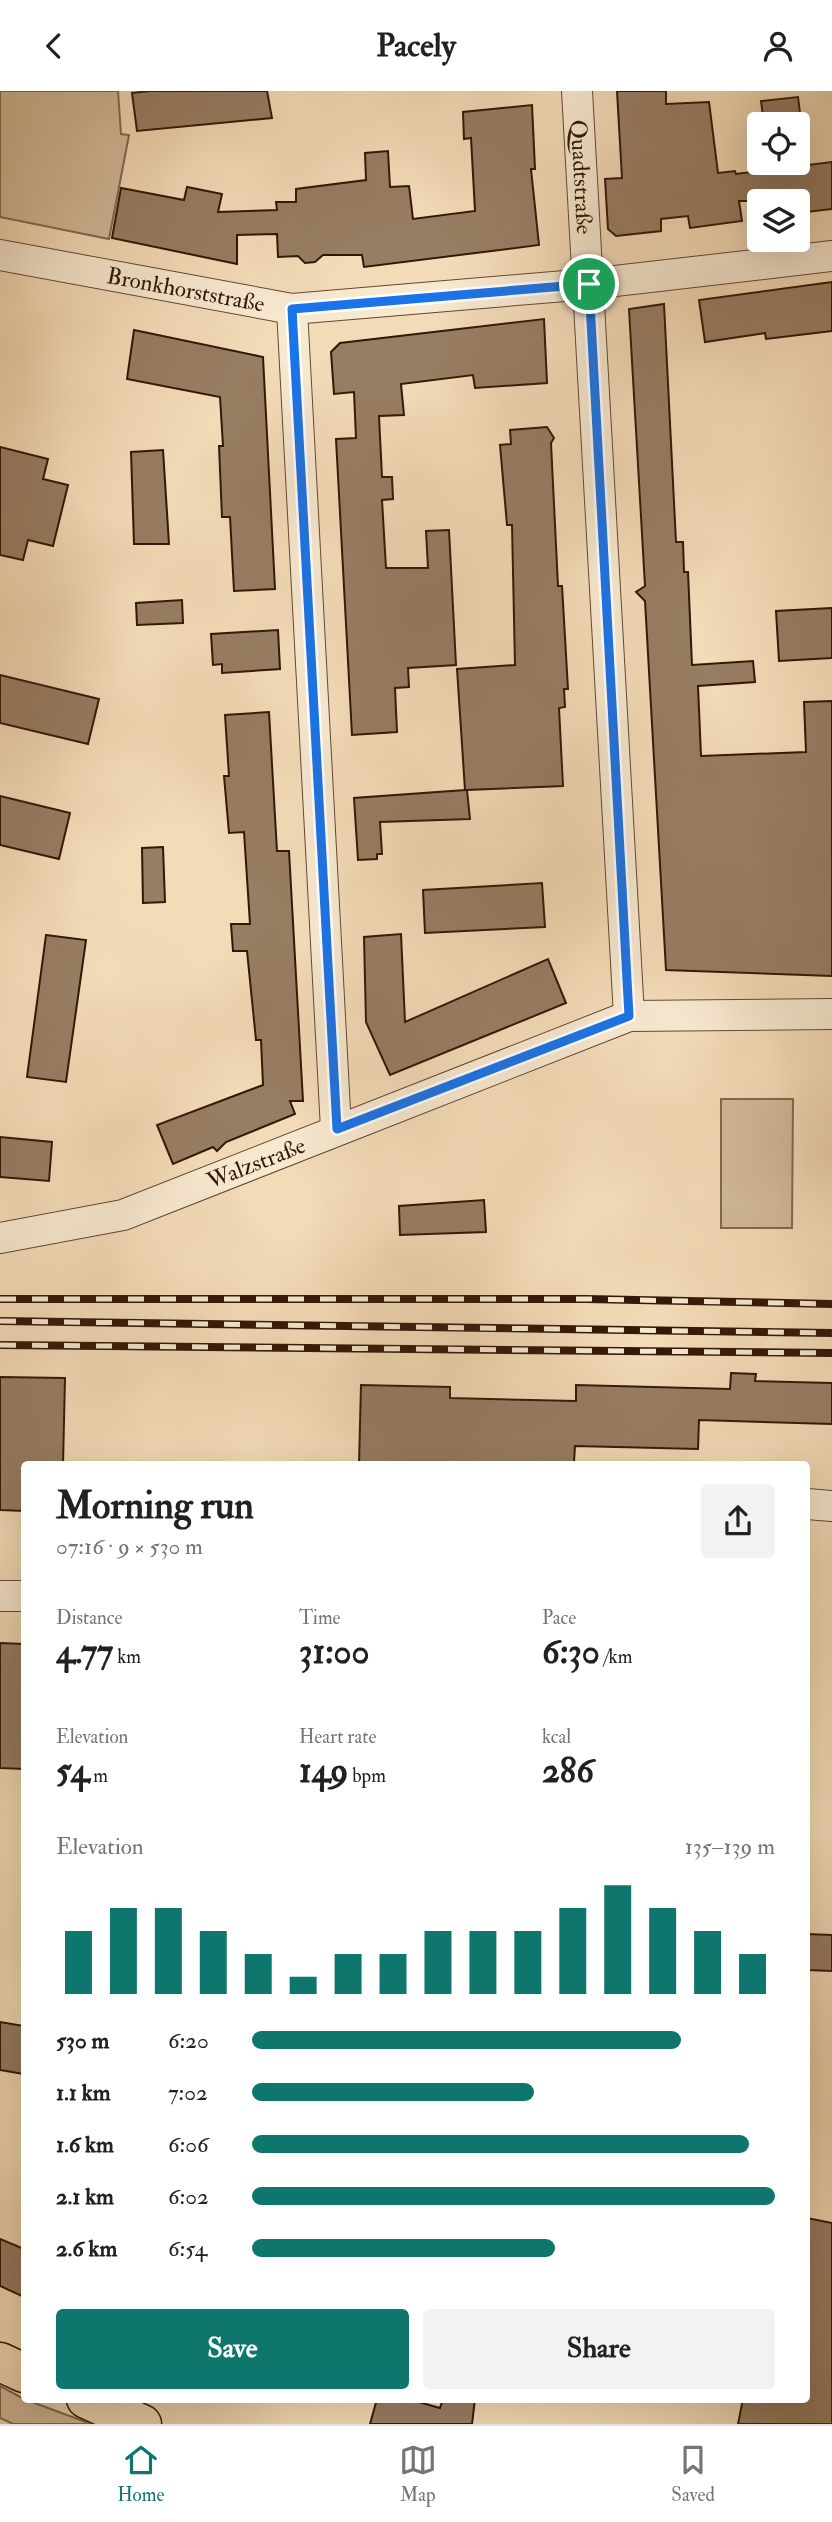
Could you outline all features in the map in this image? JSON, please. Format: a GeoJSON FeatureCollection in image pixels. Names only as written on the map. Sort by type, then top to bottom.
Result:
{"type":"FeatureCollection","features":[{"type":"Feature","properties":{"kind":"main road"},"geometry":{"type":"LineString","coordinates":[[0,2362],[21,2372]]}},
{"type":"Feature","properties":{"kind":"main road"},"geometry":{"type":"LineString","coordinates":[[95,2403],[142,2424]]}},
{"type":"Feature","properties":{"kind":"street","name":"Quadtstraße"},"geometry":{"type":"LineString","coordinates":[[577,91],[629,1016]]}},
{"type":"Feature","properties":{"kind":"street","name":"Bronkhorststraße"},"geometry":{"type":"LineString","coordinates":[[0,255],[292,309],[589,284],[832,256]]}},
{"type":"Feature","properties":{"kind":"street"},"geometry":{"type":"LineString","coordinates":[[292,309],[337,1129]]}},
{"type":"Feature","properties":{"kind":"street","name":"Walzstraße"},"geometry":{"type":"LineString","coordinates":[[0,1238],[123,1215],[629,1016],[832,1014]]}},
{"type":"Feature","properties":{"kind":"street"},"geometry":{"type":"LineString","coordinates":[[810,1504],[832,1506]]}},
{"type":"Feature","properties":{"kind":"street"},"geometry":{"type":"LineString","coordinates":[[0,1596],[21,1596]]}},
{"type":"Feature","properties":{"kind":"shaded area"},"geometry":{"type":"Polygon","coordinates":[[[0,91],[118,91],[121,134],[129,135],[109,239],[0,217],[0,91]]]}},
{"type":"Feature","properties":{"kind":"shaded area"},"geometry":{"type":"Polygon","coordinates":[[[721,1099],[793,1099],[792,1228],[721,1228],[721,1099]]]}},
{"type":"Feature","properties":{"kind":"shaded area"},"geometry":{"type":"Polygon","coordinates":[[[0,2386],[21,2397],[21,2403],[35,2403],[91,2424],[13,2424],[0,2418],[0,2386]]]}},
{"type":"Feature","properties":{"kind":"building"},"geometry":{"type":"Polygon","coordinates":[[[267,91],[272,118],[137,131],[132,93],[267,91]]]}},
{"type":"Feature","properties":{"kind":"building"},"geometry":{"type":"Polygon","coordinates":[[[617,91],[666,91],[666,104],[709,102],[718,173],[735,171],[736,174],[747,173],[747,175],[810,175],[810,165],[832,162],[832,209],[810,212],[810,189],[747,189],[747,201],[739,201],[742,221],[690,228],[688,216],[661,219],[661,231],[616,236],[608,229],[605,179],[622,178],[617,91]]]}},
{"type":"Feature","properties":{"kind":"building"},"geometry":{"type":"Polygon","coordinates":[[[798,97],[800,112],[762,112],[761,101],[798,97]]]}},
{"type":"Feature","properties":{"kind":"building"},"geometry":{"type":"Polygon","coordinates":[[[532,105],[535,169],[531,169],[539,245],[364,267],[362,255],[323,255],[315,262],[305,263],[298,256],[278,257],[277,234],[237,235],[237,264],[112,238],[121,188],[184,200],[187,187],[222,194],[218,212],[277,210],[276,202],[296,202],[296,189],[366,180],[365,153],[388,151],[390,187],[409,186],[413,219],[475,211],[471,138],[464,139],[463,112],[532,105]]]}},
{"type":"Feature","properties":{"kind":"building"},"geometry":{"type":"Polygon","coordinates":[[[832,282],[832,331],[766,339],[765,333],[705,342],[699,300],[832,282]]]}},
{"type":"Feature","properties":{"kind":"building"},"geometry":{"type":"Polygon","coordinates":[[[664,304],[676,542],[683,542],[684,572],[688,572],[692,665],[753,661],[755,682],[698,686],[701,756],[806,752],[804,702],[832,701],[832,976],[666,970],[645,601],[636,592],[645,586],[629,309],[664,304]]]}},
{"type":"Feature","properties":{"kind":"building"},"geometry":{"type":"Polygon","coordinates":[[[544,319],[547,383],[475,388],[473,375],[401,384],[404,415],[379,416],[382,477],[392,477],[393,499],[382,500],[386,568],[428,568],[426,531],[449,530],[456,665],[408,668],[409,687],[395,688],[397,732],[352,735],[336,439],[356,438],[354,392],[334,394],[331,352],[340,343],[544,319]]]}},
{"type":"Feature","properties":{"kind":"building"},"geometry":{"type":"Polygon","coordinates":[[[134,330],[263,357],[275,589],[234,591],[230,517],[222,517],[219,446],[223,446],[220,397],[127,379],[134,330]]]}},
{"type":"Feature","properties":{"kind":"building"},"geometry":{"type":"Polygon","coordinates":[[[547,427],[554,438],[551,443],[558,586],[562,586],[568,689],[564,689],[565,707],[559,708],[563,786],[467,790],[470,819],[380,822],[382,854],[377,854],[377,859],[358,860],[354,798],[465,790],[457,669],[515,665],[512,525],[507,525],[500,445],[511,444],[510,430],[547,427]]]}},
{"type":"Feature","properties":{"kind":"building"},"geometry":{"type":"Polygon","coordinates":[[[0,447],[48,459],[43,479],[68,485],[53,546],[28,540],[23,560],[0,555],[0,447]]]}},
{"type":"Feature","properties":{"kind":"building"},"geometry":{"type":"Polygon","coordinates":[[[163,450],[169,544],[134,544],[131,452],[163,450]]]}},
{"type":"Feature","properties":{"kind":"building"},"geometry":{"type":"Polygon","coordinates":[[[182,600],[183,623],[137,625],[136,603],[182,600]]]}},
{"type":"Feature","properties":{"kind":"building"},"geometry":{"type":"Polygon","coordinates":[[[832,608],[832,658],[779,661],[776,611],[832,608]]]}},
{"type":"Feature","properties":{"kind":"building"},"geometry":{"type":"Polygon","coordinates":[[[278,630],[280,669],[222,673],[222,664],[213,665],[211,634],[278,630]]]}},
{"type":"Feature","properties":{"kind":"building"},"geometry":{"type":"Polygon","coordinates":[[[0,675],[99,699],[88,744],[0,723],[0,675]]]}},
{"type":"Feature","properties":{"kind":"building"},"geometry":{"type":"Polygon","coordinates":[[[269,712],[277,851],[289,851],[303,1101],[290,1101],[295,1114],[226,1142],[217,1151],[213,1147],[173,1164],[157,1125],[263,1085],[261,1040],[256,1040],[247,951],[233,951],[231,924],[250,924],[244,832],[229,833],[224,776],[229,776],[225,715],[269,712]]]}},
{"type":"Feature","properties":{"kind":"building"},"geometry":{"type":"Polygon","coordinates":[[[0,796],[70,813],[59,859],[0,845],[0,796]]]}},
{"type":"Feature","properties":{"kind":"building"},"geometry":{"type":"Polygon","coordinates":[[[163,847],[165,902],[143,903],[142,848],[163,847]]]}},
{"type":"Feature","properties":{"kind":"building"},"geometry":{"type":"Polygon","coordinates":[[[542,883],[545,927],[425,933],[423,890],[542,883]]]}},
{"type":"Feature","properties":{"kind":"building"},"geometry":{"type":"Polygon","coordinates":[[[401,934],[405,1022],[548,959],[566,1003],[390,1075],[366,1022],[364,937],[401,934]]]}},
{"type":"Feature","properties":{"kind":"building"},"geometry":{"type":"Polygon","coordinates":[[[46,935],[86,940],[66,1082],[27,1077],[46,935]]]}},
{"type":"Feature","properties":{"kind":"building"},"geometry":{"type":"Polygon","coordinates":[[[0,1137],[52,1142],[49,1181],[0,1177],[0,1137]]]}},
{"type":"Feature","properties":{"kind":"building"},"geometry":{"type":"Polygon","coordinates":[[[484,1200],[486,1232],[400,1235],[399,1206],[484,1200]]]}},
{"type":"Feature","properties":{"kind":"building"},"geometry":{"type":"Polygon","coordinates":[[[731,1373],[756,1374],[755,1381],[832,1383],[832,1424],[699,1420],[698,1449],[575,1446],[574,1461],[359,1461],[361,1385],[450,1387],[450,1398],[576,1401],[576,1385],[730,1389],[731,1373]]]}},
{"type":"Feature","properties":{"kind":"building"},"geometry":{"type":"Polygon","coordinates":[[[0,1377],[65,1378],[63,1461],[21,1461],[21,1511],[0,1510],[0,1377]]]}},
{"type":"Feature","properties":{"kind":"building"},"geometry":{"type":"Polygon","coordinates":[[[0,1643],[21,1644],[21,1769],[0,1768],[0,1643]]]}},
{"type":"Feature","properties":{"kind":"building"},"geometry":{"type":"Polygon","coordinates":[[[810,1934],[832,1935],[832,1971],[810,1970],[810,1934]]]}},
{"type":"Feature","properties":{"kind":"building"},"geometry":{"type":"Polygon","coordinates":[[[0,2022],[21,2026],[21,2074],[0,2070],[0,2022]]]}},
{"type":"Feature","properties":{"kind":"building"},"geometry":{"type":"Polygon","coordinates":[[[810,2219],[832,2223],[832,2424],[738,2424],[742,2403],[810,2403],[810,2219]]]}},
{"type":"Feature","properties":{"kind":"building"},"geometry":{"type":"Polygon","coordinates":[[[0,2239],[21,2248],[21,2296],[0,2286],[0,2239]]]}},
{"type":"Feature","properties":{"kind":"building"},"geometry":{"type":"Polygon","coordinates":[[[376,2403],[422,2403],[440,2408],[442,2403],[475,2403],[472,2424],[370,2424],[376,2403]]]}},
{"type":"Feature","properties":{"kind":"railway"},"geometry":{"type":"LineString","coordinates":[[0,1299],[586,1299],[832,1304]]}},
{"type":"Feature","properties":{"kind":"railway"},"geometry":{"type":"LineString","coordinates":[[0,1321],[832,1333]]}},
{"type":"Feature","properties":{"kind":"railway"},"geometry":{"type":"LineString","coordinates":[[0,1345],[832,1353]]}},
{"type":"Feature","properties":{"kind":"route"},"geometry":{"type":"LineString","coordinates":[[589,284],[629,1016],[337,1129],[292,309],[589,284]]}}]}
